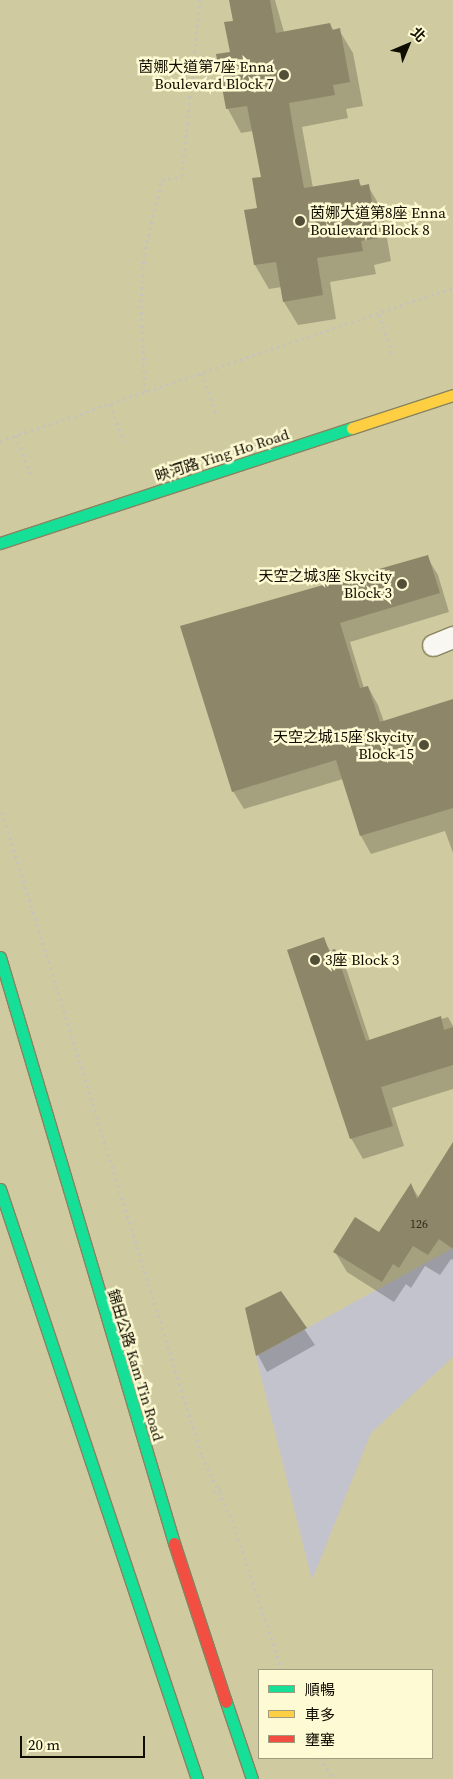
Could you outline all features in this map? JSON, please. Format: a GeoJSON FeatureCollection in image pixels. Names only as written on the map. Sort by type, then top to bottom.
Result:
{"type":"FeatureCollection","features":[{"type":"Feature","properties":{"kind":"main road","name":"映河路 Ying Ho Road"},"geometry":{"type":"LineString","coordinates":[[0,543],[453,395]]}},
{"type":"Feature","properties":{"kind":"main road","name":"錦田公路 Kam Tin Road"},"geometry":{"type":"LineString","coordinates":[[0,957],[183,1571],[252,1779]]}},
{"type":"Feature","properties":{"kind":"main road"},"geometry":{"type":"LineString","coordinates":[[0,1189],[198,1779]]}},
{"type":"Feature","properties":{"kind":"lane"},"geometry":{"type":"LineString","coordinates":[[433,645],[453,637]]}},
{"type":"Feature","properties":{"kind":"path"},"geometry":{"type":"LineString","coordinates":[[144,392],[141,302],[144,255],[162,180],[182,176],[200,0]]}},
{"type":"Feature","properties":{"kind":"path"},"geometry":{"type":"LineString","coordinates":[[0,441],[453,288]]}},
{"type":"Feature","properties":{"kind":"path"},"geometry":{"type":"LineString","coordinates":[[379,314],[393,356]]}},
{"type":"Feature","properties":{"kind":"path"},"geometry":{"type":"LineString","coordinates":[[202,373],[216,413]]}},
{"type":"Feature","properties":{"kind":"path"},"geometry":{"type":"LineString","coordinates":[[110,404],[124,442]]}},
{"type":"Feature","properties":{"kind":"path"},"geometry":{"type":"LineString","coordinates":[[16,435],[30,474]]}},
{"type":"Feature","properties":{"kind":"path"},"geometry":{"type":"LineString","coordinates":[[2,812],[202,1456],[218,1490],[253,1578],[282,1669]]}},
{"type":"Feature","properties":{"kind":"path"},"geometry":{"type":"LineString","coordinates":[[213,1492],[223,1488]]}},
{"type":"Feature","properties":{"kind":"path"},"geometry":{"type":"LineString","coordinates":[[320,1759],[334,1779]]}},
{"type":"Feature","properties":{"kind":"shaded area"},"geometry":{"type":"Polygon","coordinates":[[[453,1248],[453,1357],[371,1433],[312,1580],[256,1356],[453,1248]]]}},
{"type":"Feature","properties":{"kind":"building"},"geometry":{"type":"Polygon","coordinates":[[[229,0],[270,0],[276,33],[330,23],[332,30],[340,28],[350,82],[333,85],[335,95],[289,103],[295,139],[304,188],[359,179],[360,186],[369,184],[378,238],[361,241],[363,251],[317,258],[323,295],[283,302],[276,262],[254,265],[244,210],[257,208],[252,178],[261,177],[247,106],[226,109],[216,54],[230,52],[224,22],[233,21],[229,0]]]}},
{"type":"Feature","properties":{"kind":"building"},"geometry":{"type":"Polygon","coordinates":[[[428,555],[440,593],[340,623],[360,688],[368,686],[380,722],[453,699],[453,808],[360,836],[336,760],[232,792],[180,626],[428,555]]]}},
{"type":"Feature","properties":{"kind":"building"},"geometry":{"type":"Polygon","coordinates":[[[324,937],[329,951],[335,949],[366,1041],[441,1016],[444,1030],[453,1027],[453,1065],[381,1087],[393,1126],[350,1139],[287,950],[324,937]]]}},
{"type":"Feature","properties":{"kind":"building"},"geometry":{"type":"Polygon","coordinates":[[[453,1142],[453,1249],[439,1239],[428,1255],[413,1246],[399,1268],[393,1264],[382,1282],[333,1252],[355,1217],[379,1232],[411,1183],[417,1199],[453,1142]]]}},
{"type":"Feature","properties":{"kind":"building"},"geometry":{"type":"Polygon","coordinates":[[[281,1291],[307,1328],[256,1356],[245,1308],[281,1291]]]}},
{"type":"Feature","properties":{"kind":"traffic: fast"},"geometry":{"type":"LineString","coordinates":[[0,543],[352,428]]}},
{"type":"Feature","properties":{"kind":"traffic: fast"},"geometry":{"type":"LineString","coordinates":[[0,957],[174,1543]]}},
{"type":"Feature","properties":{"kind":"traffic: fast"},"geometry":{"type":"LineString","coordinates":[[0,1189],[197,1779]]}},
{"type":"Feature","properties":{"kind":"traffic: fast"},"geometry":{"type":"LineString","coordinates":[[226,1702],[252,1779]]}},
{"type":"Feature","properties":{"kind":"traffic: slow"},"geometry":{"type":"LineString","coordinates":[[352,428],[453,395]]}},
{"type":"Feature","properties":{"kind":"traffic: jam"},"geometry":{"type":"LineString","coordinates":[[174,1543],[226,1702]]}},
{"type":"Feature","properties":{"kind":"place","name":"茵娜大道第7座 Enna Boulevard Block 7"},"geometry":{"type":"Point","coordinates":[284,75]}},
{"type":"Feature","properties":{"kind":"place","name":"茵娜大道第8座 Enna Boulevard Block 8"},"geometry":{"type":"Point","coordinates":[300,221]}},
{"type":"Feature","properties":{"kind":"place","name":"天空之城3座 Skycity Block 3"},"geometry":{"type":"Point","coordinates":[402,584]}},
{"type":"Feature","properties":{"kind":"place","name":"天空之城15座 Skycity Block 15"},"geometry":{"type":"Point","coordinates":[424,745]}},
{"type":"Feature","properties":{"kind":"place","name":"3座 Block 3"},"geometry":{"type":"Point","coordinates":[315,960]}}]}
